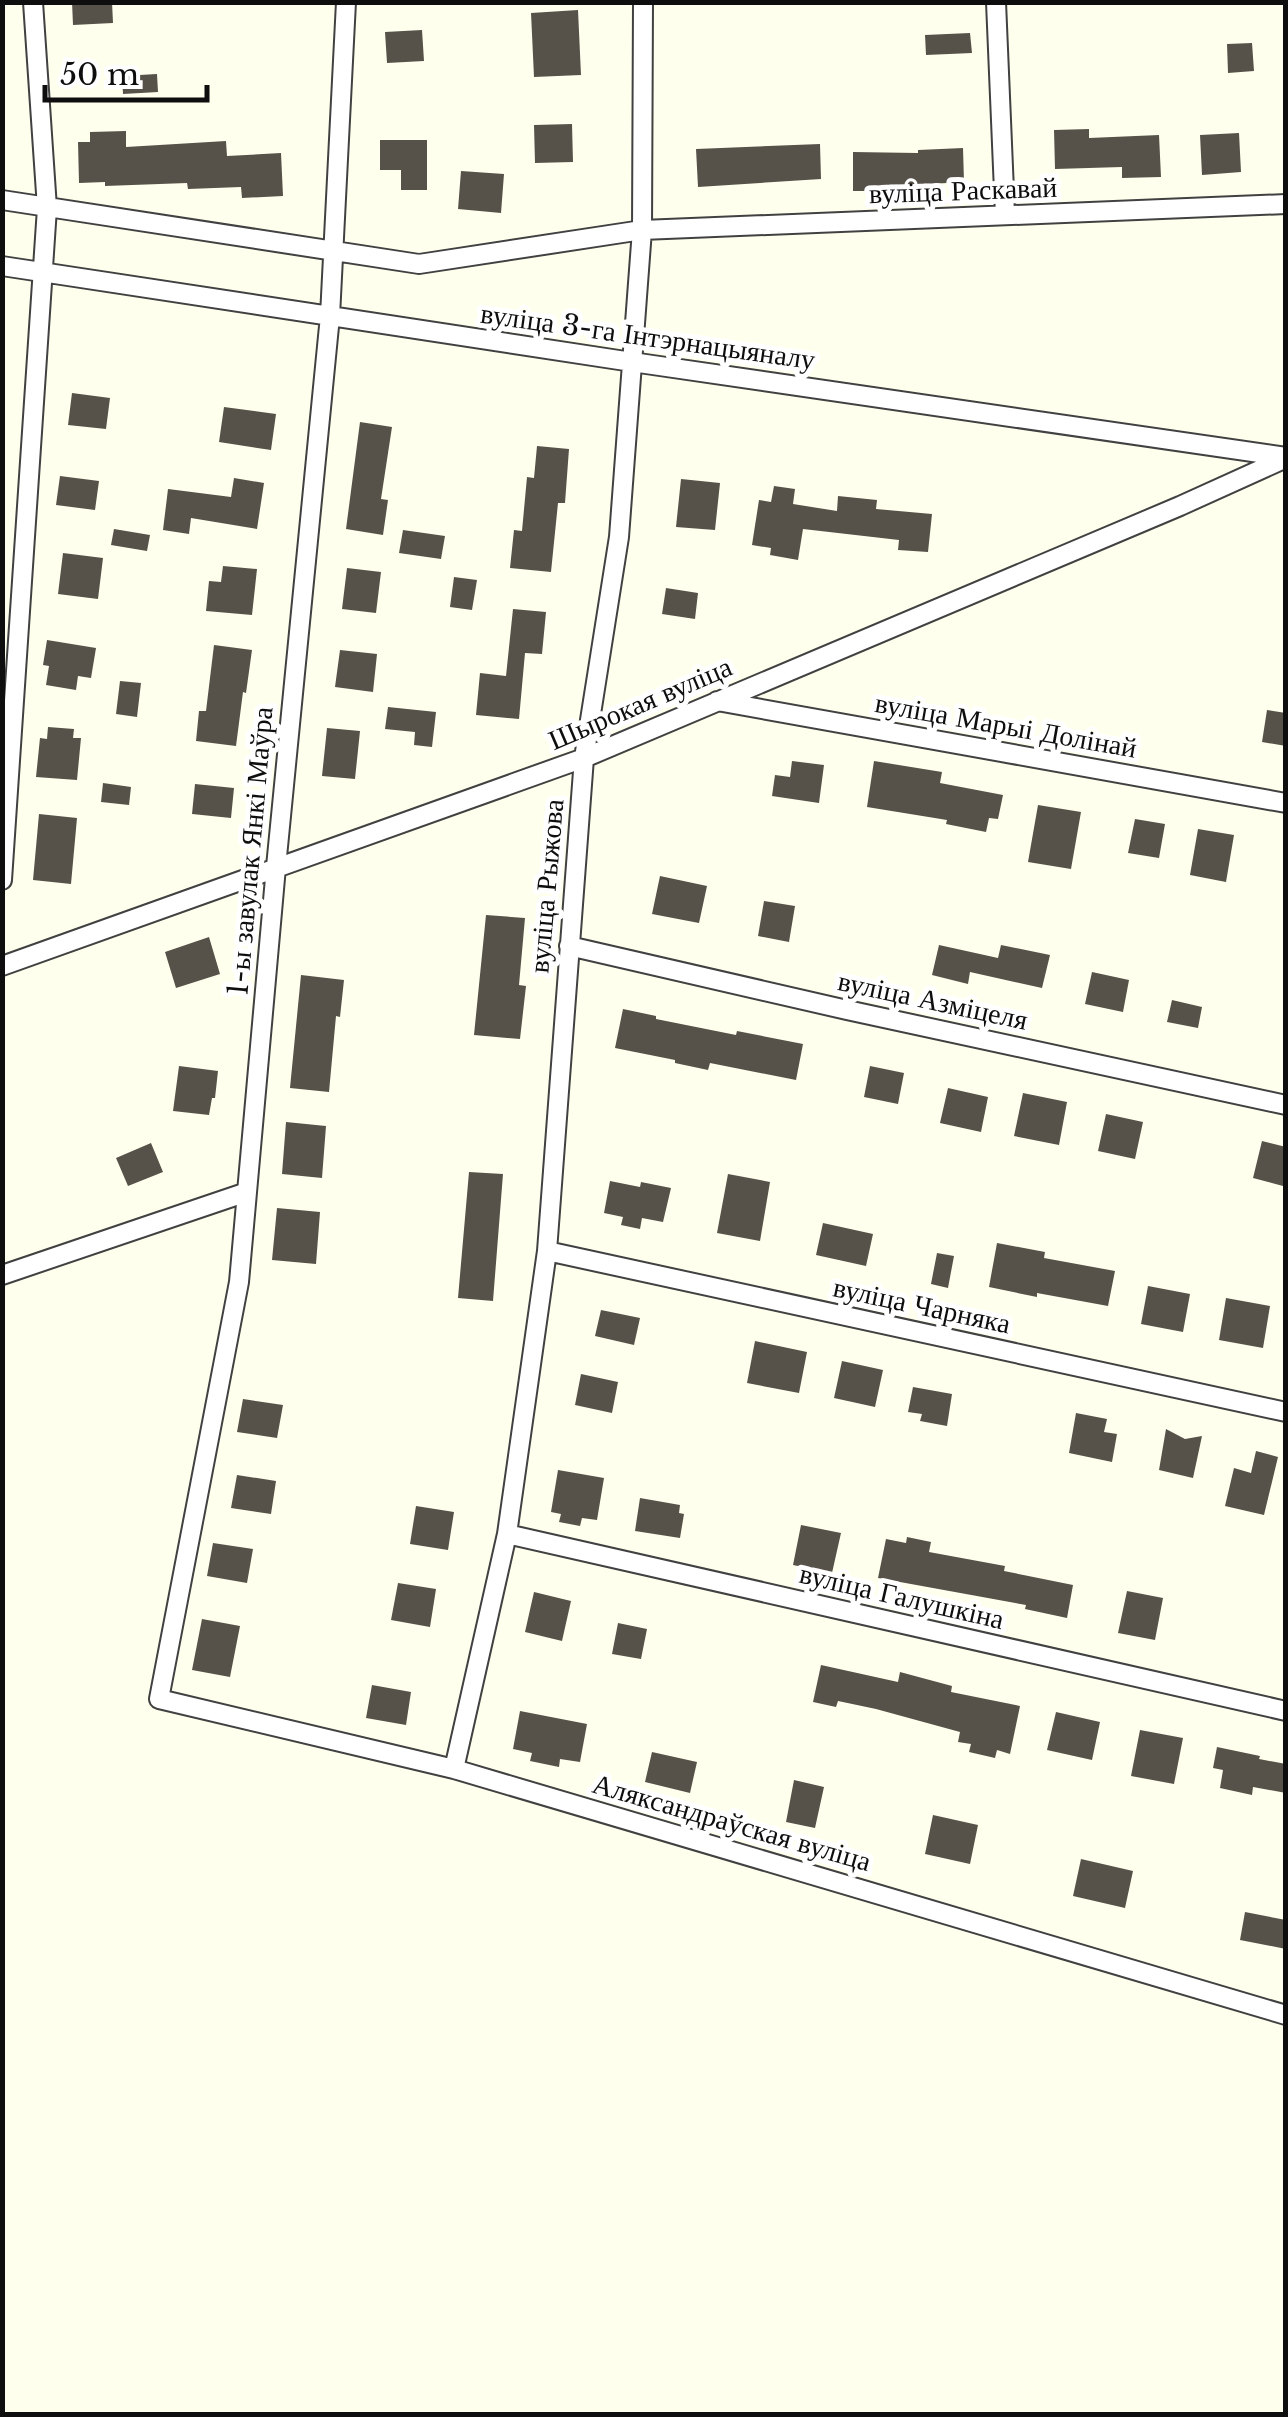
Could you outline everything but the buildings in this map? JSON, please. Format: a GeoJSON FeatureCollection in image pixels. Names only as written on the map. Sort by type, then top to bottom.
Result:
{"type":"FeatureCollection","features":[{"type":"Feature","properties":{"kind":"street"},"geometry":{"type":"LineString","coordinates":[[2,880],[47,208],[34,2]]}},
{"type":"Feature","properties":{"kind":"street","name":"1-ы завулак Янкі Маўра"},"geometry":{"type":"LineString","coordinates":[[159,1698],[238,1282],[330,316],[346,2]]}},
{"type":"Feature","properties":{"kind":"street","name":"вуліца Рыжова"},"geometry":{"type":"LineString","coordinates":[[454,1768],[507,1534],[547,1252],[584,758],[619,537],[642,230],[643,2]]}},
{"type":"Feature","properties":{"kind":"street"},"geometry":{"type":"LineString","coordinates":[[996,2],[1005,216]]}},
{"type":"Feature","properties":{"kind":"street","name":"вуліца Раскавай"},"geometry":{"type":"LineString","coordinates":[[2,200],[419,264],[642,230],[1286,204]]}},
{"type":"Feature","properties":{"kind":"street","name":"вуліца 3-га Інтэрнацыяналу"},"geometry":{"type":"LineString","coordinates":[[2,266],[1286,457]]}},
{"type":"Feature","properties":{"kind":"street","name":"Шырокая вуліца"},"geometry":{"type":"LineString","coordinates":[[2,966],[584,758],[1180,506],[1286,457]]}},
{"type":"Feature","properties":{"kind":"street","name":"вуліца Марыі Долінай"},"geometry":{"type":"LineString","coordinates":[[716,701],[1286,802]]}},
{"type":"Feature","properties":{"kind":"street","name":"вуліца Азміцеля"},"geometry":{"type":"LineString","coordinates":[[568,946],[1286,1105]]}},
{"type":"Feature","properties":{"kind":"street"},"geometry":{"type":"LineString","coordinates":[[2,1275],[247,1192]]}},
{"type":"Feature","properties":{"kind":"street","name":"вуліца Чарняка"},"geometry":{"type":"LineString","coordinates":[[547,1252],[1286,1412]]}},
{"type":"Feature","properties":{"kind":"street","name":"вуліца Галушкіна"},"geometry":{"type":"LineString","coordinates":[[507,1534],[1286,1711]]}},
{"type":"Feature","properties":{"kind":"street","name":"Аляксандраўская вуліца"},"geometry":{"type":"LineString","coordinates":[[159,1698],[454,1768],[1286,2015]]}}]}
